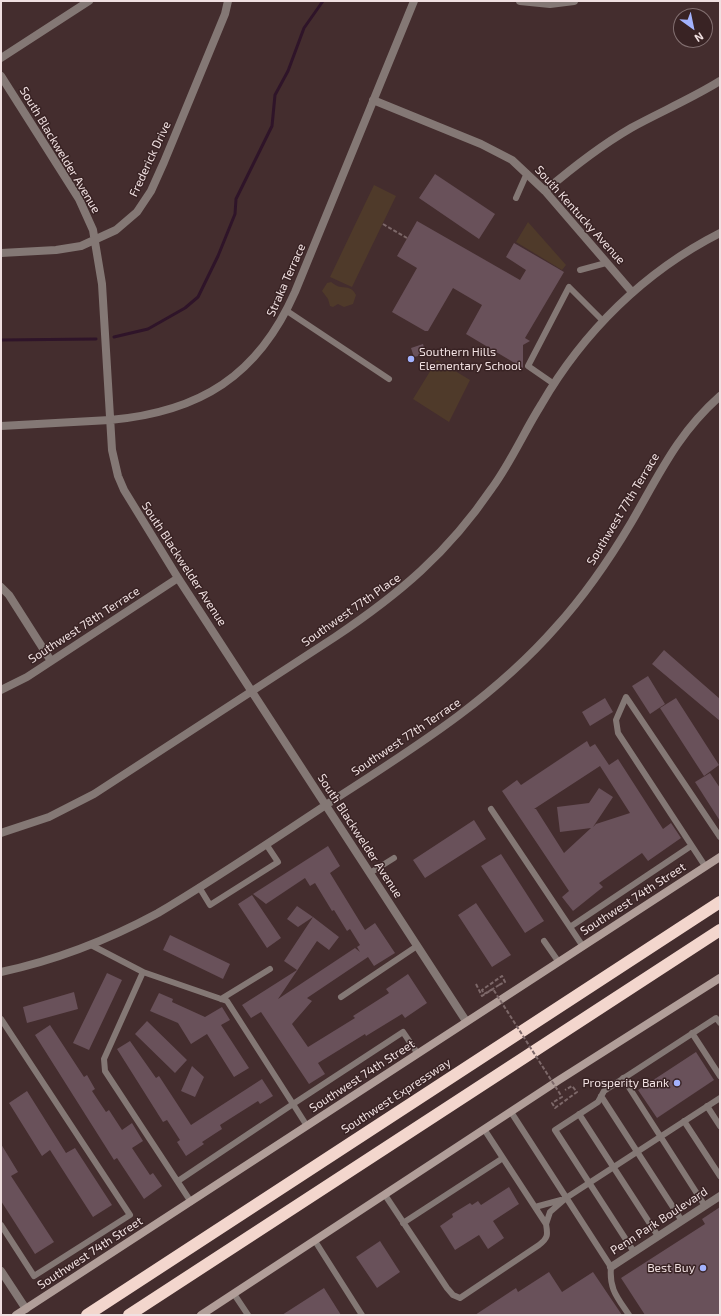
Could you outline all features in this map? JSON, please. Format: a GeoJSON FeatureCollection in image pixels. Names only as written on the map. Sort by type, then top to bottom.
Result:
{"type":"FeatureCollection","features":[{"type":"Feature","properties":{"kind":"highway","name":"Southwest Expressway"},"geometry":{"type":"LineString","coordinates":[[87,1315],[720,902]]}},
{"type":"Feature","properties":{"kind":"highway"},"geometry":{"type":"LineString","coordinates":[[129,1315],[720,930]]}},
{"type":"Feature","properties":{"kind":"main road","name":"Southwest 74th Street"},"geometry":{"type":"LineString","coordinates":[[16,1315],[418,1054],[582,945],[720,857]]}},
{"type":"Feature","properties":{"kind":"main road"},"geometry":{"type":"LineString","coordinates":[[201,1315],[510,1112],[720,978]]}},
{"type":"Feature","properties":{"kind":"street"},"geometry":{"type":"LineString","coordinates":[[1,58],[89,1]]}},
{"type":"Feature","properties":{"kind":"street","name":"Frederick Drive"},"geometry":{"type":"LineString","coordinates":[[1,253],[70,248],[95,241],[129,221],[144,203],[151,191],[218,32],[228,1]]}},
{"type":"Feature","properties":{"kind":"street","name":"Straka Terrace"},"geometry":{"type":"LineString","coordinates":[[1,426],[110,420],[163,412],[188,403],[215,389],[229,380],[258,354],[272,337],[287,311],[414,1]]}},
{"type":"Feature","properties":{"kind":"street"},"geometry":{"type":"LineString","coordinates":[[520,1],[550,4],[574,1]]}},
{"type":"Feature","properties":{"kind":"street","name":"South Blackwelder Avenue"},"geometry":{"type":"LineString","coordinates":[[1,76],[79,199],[89,220],[95,241],[102,284],[112,450],[118,476],[124,490],[178,578],[466,1022]]}},
{"type":"Feature","properties":{"kind":"street"},"geometry":{"type":"LineString","coordinates":[[545,191],[583,159],[617,137],[720,81]]}},
{"type":"Feature","properties":{"kind":"street","name":"South Kentucky Avenue"},"geometry":{"type":"LineString","coordinates":[[373,100],[498,152],[527,173],[545,191],[632,292]]}},
{"type":"Feature","properties":{"kind":"street","name":"Southwest 77th Place"},"geometry":{"type":"LineString","coordinates":[[1,833],[42,819],[82,801],[367,616],[428,566],[460,530],[492,489],[569,361],[603,321],[632,292],[671,263],[720,234]]}},
{"type":"Feature","properties":{"kind":"street","name":"Southwest 77th Terrace"},"geometry":{"type":"LineString","coordinates":[[1,972],[57,957],[91,945],[141,922],[266,844],[459,717],[512,672],[541,644],[572,608],[607,562],[669,454],[697,418],[720,396]]}},
{"type":"Feature","properties":{"kind":"street","name":"Southwest 78th Terrace"},"geometry":{"type":"LineString","coordinates":[[1,690],[27,677],[178,578]]}},
{"type":"Feature","properties":{"kind":"street"},"geometry":{"type":"LineString","coordinates":[[1,587],[9,595],[51,661]]}},
{"type":"Feature","properties":{"kind":"street","name":"Penn Park Boulevard"},"geometry":{"type":"LineString","coordinates":[[611,1267],[720,1196]]}},
{"type":"Feature","properties":{"kind":"street"},"geometry":{"type":"LineString","coordinates":[[1,1271],[26,1309]]}},
{"type":"Feature","properties":{"kind":"lane"},"geometry":{"type":"LineString","coordinates":[[516,198],[527,173]]}},
{"type":"Feature","properties":{"kind":"lane"},"geometry":{"type":"LineString","coordinates":[[580,270],[606,262]]}},
{"type":"Feature","properties":{"kind":"lane"},"geometry":{"type":"LineString","coordinates":[[554,384],[528,366],[569,287],[603,321]]}},
{"type":"Feature","properties":{"kind":"lane"},"geometry":{"type":"LineString","coordinates":[[287,311],[389,379]]}},
{"type":"Feature","properties":{"kind":"lane"},"geometry":{"type":"LineString","coordinates":[[705,866],[618,733],[616,720],[626,697],[720,837]]}},
{"type":"Feature","properties":{"kind":"lane"},"geometry":{"type":"LineString","coordinates":[[491,809],[582,945]]}},
{"type":"Feature","properties":{"kind":"lane"},"geometry":{"type":"LineString","coordinates":[[199,887],[210,905],[278,862],[266,844]]}},
{"type":"Feature","properties":{"kind":"lane"},"geometry":{"type":"LineString","coordinates":[[570,927],[691,846]]}},
{"type":"Feature","properties":{"kind":"lane"},"geometry":{"type":"LineString","coordinates":[[370,873],[394,858]]}},
{"type":"Feature","properties":{"kind":"lane"},"geometry":{"type":"LineString","coordinates":[[544,941],[558,961]]}},
{"type":"Feature","properties":{"kind":"lane"},"geometry":{"type":"LineString","coordinates":[[91,945],[143,972],[227,1001],[307,1126]]}},
{"type":"Feature","properties":{"kind":"lane"},"geometry":{"type":"LineString","coordinates":[[342,997],[417,946]]}},
{"type":"Feature","properties":{"kind":"lane"},"geometry":{"type":"LineString","coordinates":[[221,999],[270,969]]}},
{"type":"Feature","properties":{"kind":"lane"},"geometry":{"type":"LineString","coordinates":[[143,972],[104,1060],[105,1071],[191,1202]]}},
{"type":"Feature","properties":{"kind":"lane"},"geometry":{"type":"LineString","coordinates":[[634,1252],[555,1130],[598,1102],[604,1091],[692,1033],[716,1018],[720,1023]]}},
{"type":"Feature","properties":{"kind":"lane"},"geometry":{"type":"LineString","coordinates":[[1,1019],[130,1215],[34,1276],[1,1225]]}},
{"type":"Feature","properties":{"kind":"lane"},"geometry":{"type":"LineString","coordinates":[[178,1181],[403,1032],[418,1054]]}},
{"type":"Feature","properties":{"kind":"lane"},"geometry":{"type":"LineString","coordinates":[[692,1033],[720,1076]]}},
{"type":"Feature","properties":{"kind":"lane"},"geometry":{"type":"LineString","coordinates":[[623,1078],[705,1206]]}},
{"type":"Feature","properties":{"kind":"lane"},"geometry":{"type":"LineString","coordinates":[[601,1096],[682,1221]]}},
{"type":"Feature","properties":{"kind":"lane"},"geometry":{"type":"LineString","coordinates":[[546,1224],[550,1212],[566,1198],[720,1098]]}},
{"type":"Feature","properties":{"kind":"lane"},"geometry":{"type":"LineString","coordinates":[[707,1106],[720,1126]]}},
{"type":"Feature","properties":{"kind":"lane"},"geometry":{"type":"LineString","coordinates":[[510,1112],[611,1267],[610,1281],[613,1291],[629,1315]]}},
{"type":"Feature","properties":{"kind":"lane"},"geometry":{"type":"LineString","coordinates":[[579,1114],[658,1236]]}},
{"type":"Feature","properties":{"kind":"lane"},"geometry":{"type":"LineString","coordinates":[[684,1121],[720,1176]]}},
{"type":"Feature","properties":{"kind":"lane"},"geometry":{"type":"LineString","coordinates":[[384,1195],[447,1288],[460,1298],[547,1239],[548,1234],[546,1224],[484,1130]]}},
{"type":"Feature","properties":{"kind":"lane"},"geometry":{"type":"LineString","coordinates":[[403,1223],[503,1158]]}},
{"type":"Feature","properties":{"kind":"lane"},"geometry":{"type":"LineString","coordinates":[[535,1207],[566,1198]]}},
{"type":"Feature","properties":{"kind":"lane"},"geometry":{"type":"LineString","coordinates":[[315,1241],[362,1315]]}},
{"type":"Feature","properties":{"kind":"lane"},"geometry":{"type":"LineString","coordinates":[[234,1294],[248,1315]]}},
{"type":"Feature","properties":{"kind":"path"},"geometry":{"type":"LineString","coordinates":[[383,224],[407,238]]}},
{"type":"Feature","properties":{"kind":"path"},"geometry":{"type":"LineString","coordinates":[[476,984],[482,996],[500,985],[505,982],[502,976],[482,990],[484,994],[493,989],[562,1096],[552,1103],[555,1108],[577,1092],[572,1086],[565,1090]]}},
{"type":"Feature","properties":{"kind":"shaded area"},"geometry":{"type":"Polygon","coordinates":[[[374,185],[396,196],[352,287],[330,277],[374,185]]]}},
{"type":"Feature","properties":{"kind":"shaded area"},"geometry":{"type":"Polygon","coordinates":[[[528,222],[566,265],[562,270],[516,242],[528,222]]]}},
{"type":"Feature","properties":{"kind":"shaded area"},"geometry":{"type":"Polygon","coordinates":[[[331,282],[339,286],[350,288],[353,291],[356,295],[353,304],[344,307],[338,304],[333,307],[330,306],[328,299],[322,291],[327,283],[331,282]]]}},
{"type":"Feature","properties":{"kind":"shaded area"},"geometry":{"type":"Polygon","coordinates":[[[437,360],[470,380],[449,422],[413,399],[437,360]]]}},
{"type":"Feature","properties":{"kind":"building"},"geometry":{"type":"Polygon","coordinates":[[[435,174],[495,214],[479,239],[419,198],[435,174]]]}},
{"type":"Feature","properties":{"kind":"building"},"geometry":{"type":"Polygon","coordinates":[[[417,221],[520,280],[526,270],[506,257],[514,243],[564,272],[525,338],[530,341],[523,345],[523,368],[466,334],[482,305],[453,288],[428,331],[425,331],[392,312],[417,268],[397,256],[417,221]]]}},
{"type":"Feature","properties":{"kind":"building"},"geometry":{"type":"Polygon","coordinates":[[[423,344],[426,354],[414,357],[411,348],[423,344]]]}},
{"type":"Feature","properties":{"kind":"building"},"geometry":{"type":"Polygon","coordinates":[[[664,650],[720,699],[720,721],[652,664],[664,650]]]}},
{"type":"Feature","properties":{"kind":"building"},"geometry":{"type":"Polygon","coordinates":[[[648,676],[665,704],[650,714],[632,686],[648,676]]]}},
{"type":"Feature","properties":{"kind":"building"},"geometry":{"type":"Polygon","coordinates":[[[605,698],[613,712],[590,726],[582,712],[605,698]]]}},
{"type":"Feature","properties":{"kind":"building"},"geometry":{"type":"Polygon","coordinates":[[[676,698],[719,765],[704,776],[660,708],[676,698]]]}},
{"type":"Feature","properties":{"kind":"building"},"geometry":{"type":"Polygon","coordinates":[[[587,741],[590,747],[595,744],[609,765],[618,759],[663,829],[671,823],[681,838],[648,861],[642,853],[599,883],[603,887],[573,911],[562,897],[569,891],[502,791],[517,780],[521,785],[587,741]],[[600,766],[534,809],[536,809],[564,853],[591,828],[560,832],[557,807],[589,803],[599,788],[613,797],[593,827],[596,824],[630,813],[600,766]]]}},
{"type":"Feature","properties":{"kind":"building"},"geometry":{"type":"Polygon","coordinates":[[[710,773],[720,788],[720,821],[695,782],[710,773]]]}},
{"type":"Feature","properties":{"kind":"building"},"geometry":{"type":"Polygon","coordinates":[[[474,820],[486,839],[425,878],[413,860],[474,820]]]}},
{"type":"Feature","properties":{"kind":"building"},"geometry":{"type":"Polygon","coordinates":[[[328,846],[340,866],[330,873],[365,930],[375,923],[395,953],[374,966],[368,957],[307,998],[312,1001],[292,1024],[308,1047],[355,1018],[353,1016],[389,993],[386,989],[408,974],[427,1003],[405,1018],[402,1014],[366,1036],[365,1034],[318,1063],[325,1074],[309,1084],[261,1012],[251,1018],[242,1005],[297,970],[284,961],[313,917],[339,937],[329,950],[317,941],[278,999],[355,948],[360,952],[357,947],[360,945],[350,929],[347,931],[334,910],[332,911],[315,883],[310,886],[305,878],[266,904],[253,894],[328,846]]]}},
{"type":"Feature","properties":{"kind":"building"},"geometry":{"type":"Polygon","coordinates":[[[501,854],[544,921],[525,933],[481,866],[501,854]]]}},
{"type":"Feature","properties":{"kind":"building"},"geometry":{"type":"Polygon","coordinates":[[[252,895],[281,938],[267,948],[238,904],[252,895]]]}},
{"type":"Feature","properties":{"kind":"building"},"geometry":{"type":"Polygon","coordinates":[[[476,903],[511,955],[492,967],[458,915],[476,903]]]}},
{"type":"Feature","properties":{"kind":"building"},"geometry":{"type":"Polygon","coordinates":[[[297,906],[313,917],[298,927],[287,919],[297,906]]]}},
{"type":"Feature","properties":{"kind":"building"},"geometry":{"type":"Polygon","coordinates":[[[170,935],[230,964],[223,979],[163,950],[170,935]]]}},
{"type":"Feature","properties":{"kind":"building"},"geometry":{"type":"Polygon","coordinates":[[[107,973],[122,980],[89,1050],[73,1043],[107,973]]]}},
{"type":"Feature","properties":{"kind":"building"},"geometry":{"type":"Polygon","coordinates":[[[74,992],[78,1009],[27,1023],[23,1007],[74,992]]]}},
{"type":"Feature","properties":{"kind":"building"},"geometry":{"type":"Polygon","coordinates":[[[159,993],[173,999],[172,1002],[205,1017],[222,1007],[230,1020],[221,1025],[249,1068],[234,1077],[207,1034],[191,1044],[178,1023],[150,1011],[159,993]]]}},
{"type":"Feature","properties":{"kind":"building"},"geometry":{"type":"Polygon","coordinates":[[[147,1021],[187,1060],[175,1073],[135,1034],[147,1021]]]}},
{"type":"Feature","properties":{"kind":"building"},"geometry":{"type":"Polygon","coordinates":[[[50,1025],[84,1077],[87,1075],[95,1089],[92,1091],[106,1112],[109,1110],[122,1130],[132,1123],[143,1141],[132,1148],[150,1175],[153,1173],[162,1186],[144,1199],[117,1158],[114,1160],[35,1035],[50,1025]]]}},
{"type":"Feature","properties":{"kind":"building"},"geometry":{"type":"Polygon","coordinates":[[[130,1041],[156,1078],[159,1076],[191,1125],[262,1079],[273,1096],[260,1104],[258,1101],[220,1125],[222,1129],[202,1142],[204,1144],[186,1156],[177,1142],[180,1140],[167,1120],[163,1122],[117,1049],[130,1041]]]}},
{"type":"Feature","properties":{"kind":"building"},"geometry":{"type":"Polygon","coordinates":[[[696,1052],[714,1080],[657,1118],[638,1090],[696,1052]]]}},
{"type":"Feature","properties":{"kind":"building"},"geometry":{"type":"Polygon","coordinates":[[[192,1066],[204,1077],[195,1097],[181,1091],[192,1066]]]}},
{"type":"Feature","properties":{"kind":"building"},"geometry":{"type":"Polygon","coordinates":[[[27,1091],[66,1153],[75,1148],[112,1205],[93,1217],[50,1150],[42,1156],[9,1103],[27,1091]]]}},
{"type":"Feature","properties":{"kind":"building"},"geometry":{"type":"Polygon","coordinates":[[[1,1144],[18,1172],[11,1176],[54,1242],[35,1254],[1,1201],[1,1144]]]}},
{"type":"Feature","properties":{"kind":"building"},"geometry":{"type":"Polygon","coordinates":[[[509,1187],[519,1204],[493,1221],[504,1238],[488,1249],[479,1235],[455,1250],[440,1226],[453,1217],[452,1214],[470,1203],[472,1205],[478,1201],[481,1205],[509,1187]]]}},
{"type":"Feature","properties":{"kind":"building"},"geometry":{"type":"Polygon","coordinates":[[[720,1207],[720,1315],[645,1315],[621,1278],[705,1224],[702,1219],[720,1207]]]}},
{"type":"Feature","properties":{"kind":"building"},"geometry":{"type":"Polygon","coordinates":[[[380,1241],[400,1272],[377,1288],[356,1257],[380,1241]]]}},
{"type":"Feature","properties":{"kind":"building"},"geometry":{"type":"Polygon","coordinates":[[[549,1272],[562,1292],[593,1272],[622,1315],[475,1315],[516,1288],[518,1292],[549,1272]]]}},
{"type":"Feature","properties":{"kind":"building"},"geometry":{"type":"Polygon","coordinates":[[[324,1288],[341,1315],[282,1315],[324,1288]]]}},
{"type":"Feature","properties":{"kind":"waterway"},"geometry":{"type":"LineString","coordinates":[[114,337],[148,329],[185,308],[198,297],[218,256],[235,214],[236,199],[272,126],[275,95],[288,71],[304,28],[323,1]]}},
{"type":"Feature","properties":{"kind":"waterway"},"geometry":{"type":"LineString","coordinates":[[1,340],[96,339]]}},
{"type":"Feature","properties":{"kind":"place","name":"Southern Hills Elementary School"},"geometry":{"type":"Point","coordinates":[411,359]}},
{"type":"Feature","properties":{"kind":"place","name":"Prosperity Bank"},"geometry":{"type":"Point","coordinates":[677,1083]}},
{"type":"Feature","properties":{"kind":"place","name":"Best Buy"},"geometry":{"type":"Point","coordinates":[703,1268]}}]}
